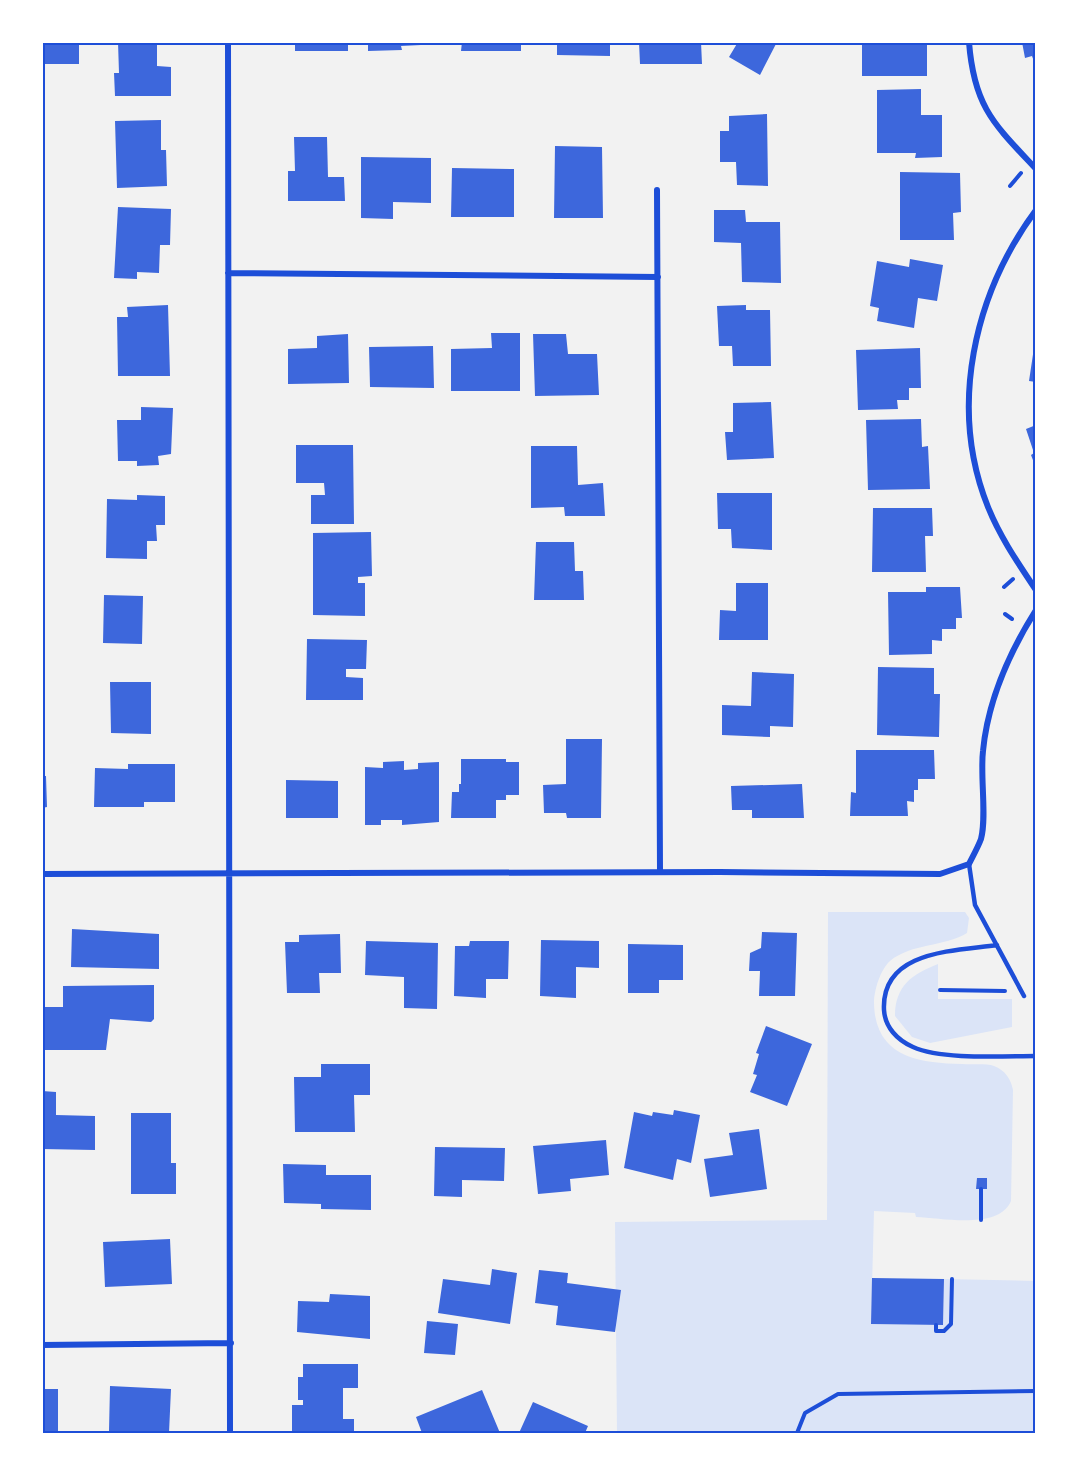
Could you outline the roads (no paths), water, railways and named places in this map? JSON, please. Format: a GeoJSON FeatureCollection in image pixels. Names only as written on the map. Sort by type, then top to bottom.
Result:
{"type":"FeatureCollection","features":[{"type":"Feature","properties":{"kind":"street"},"geometry":{"type":"LineString","coordinates":[[228,42],[231,1433]]}},
{"type":"Feature","properties":{"kind":"street"},"geometry":{"type":"LineString","coordinates":[[969,42],[975,85],[989,118],[1036,168]]}},
{"type":"Feature","properties":{"kind":"street"},"geometry":{"type":"LineString","coordinates":[[657,190],[660,872]]}},
{"type":"Feature","properties":{"kind":"street"},"geometry":{"type":"LineString","coordinates":[[1035,213],[997,273],[986,303],[978,333],[969,398],[977,471],[988,508],[1008,548],[1036,590]]}},
{"type":"Feature","properties":{"kind":"street"},"geometry":{"type":"LineString","coordinates":[[228,273],[658,277]]}},
{"type":"Feature","properties":{"kind":"street"},"geometry":{"type":"LineString","coordinates":[[42,874],[660,872],[940,874],[969,864],[981,837],[983,751],[990,708],[1011,652],[1036,610]]}},
{"type":"Feature","properties":{"kind":"street"},"geometry":{"type":"LineString","coordinates":[[42,1344],[231,1343]]}},
{"type":"Feature","properties":{"kind":"lane"},"geometry":{"type":"LineString","coordinates":[[969,864],[975,905],[1024,996]]}},
{"type":"Feature","properties":{"kind":"lane"},"geometry":{"type":"LineString","coordinates":[[997,945],[935,954],[907,963],[893,975],[888,987],[884,1007],[885,1022],[902,1041],[914,1048],[937,1054],[1036,1056]]}}]}
